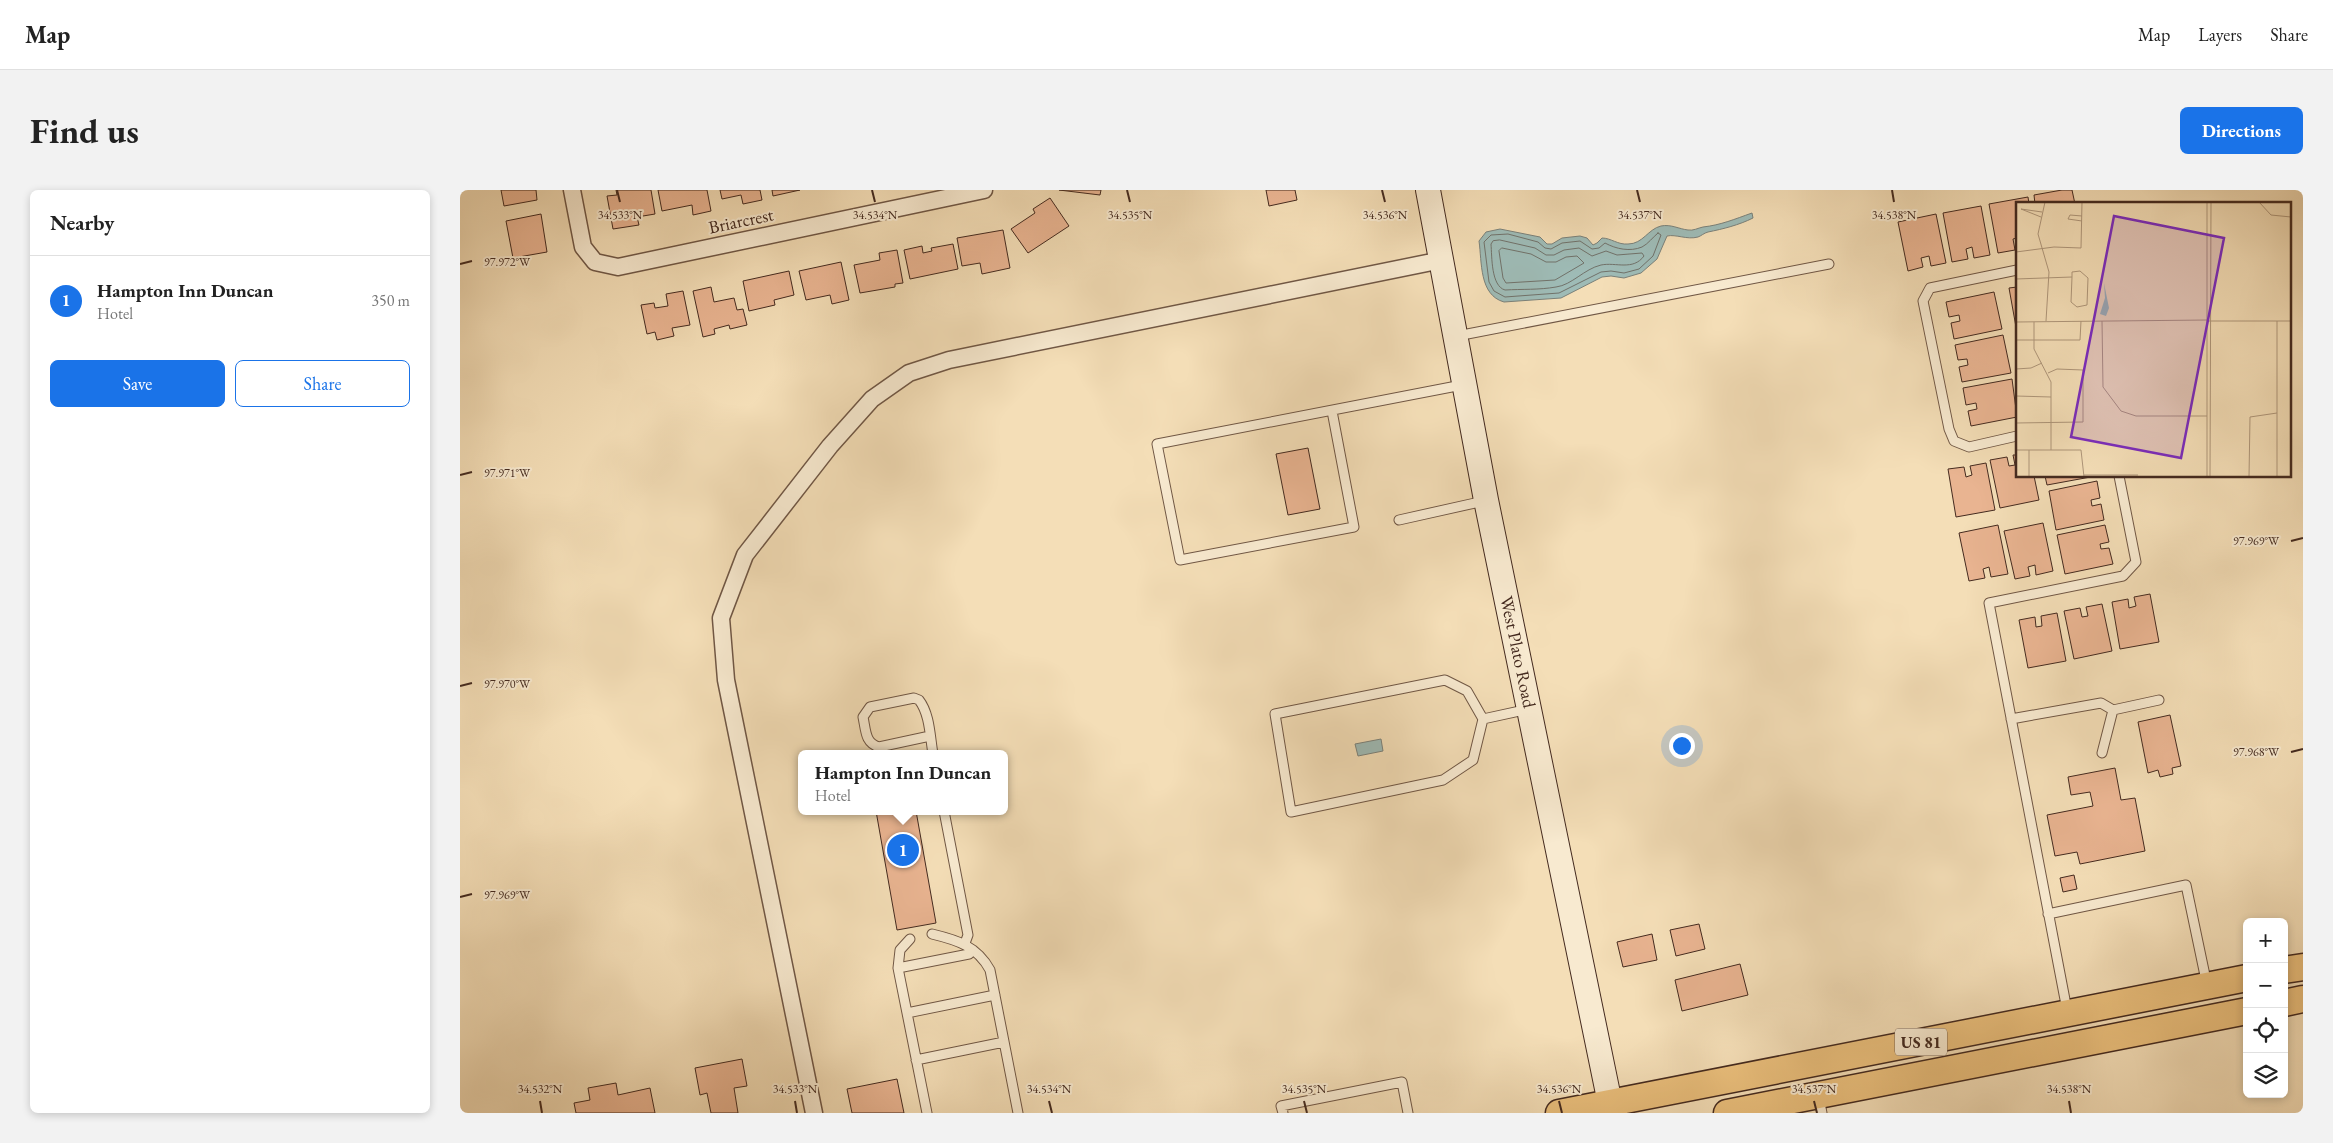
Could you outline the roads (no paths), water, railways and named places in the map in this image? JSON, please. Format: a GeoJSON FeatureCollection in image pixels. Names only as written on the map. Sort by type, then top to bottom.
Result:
{"type":"FeatureCollection","features":[{"type":"Feature","properties":{"kind":"main road"},"geometry":{"type":"LineString","coordinates":[[2288,969],[2303,967]]}},
{"type":"Feature","properties":{"kind":"main road","name":"US 81"},"geometry":{"type":"LineString","coordinates":[[1558,1113],[1611,1108],[2068,1013],[2243,979]]}},
{"type":"Feature","properties":{"kind":"main road"},"geometry":{"type":"LineString","coordinates":[[2288,1002],[2303,1000]]}},
{"type":"Feature","properties":{"kind":"main road","name":"US 81"},"geometry":{"type":"LineString","coordinates":[[1727,1113],[1820,1104],[2074,1045],[2243,1012]]}},
{"type":"Feature","properties":{"kind":"main road"},"geometry":{"type":"LineString","coordinates":[[2068,1013],[2074,1045]]}},
{"type":"Feature","properties":{"kind":"street","name":"Briarcrest"},"geometry":{"type":"LineString","coordinates":[[572,190],[583,246],[595,262],[618,267],[984,190]]}},
{"type":"Feature","properties":{"kind":"street","name":"West Plato Road"},"geometry":{"type":"LineString","coordinates":[[1428,190],[1457,336],[1486,500],[1611,1108]]}},
{"type":"Feature","properties":{"kind":"street"},"geometry":{"type":"LineString","coordinates":[[814,1113],[726,680],[722,618],[745,555],[830,446],[872,399],[910,373],[949,360],[1442,260]]}},
{"type":"Feature","properties":{"kind":"lane"},"geometry":{"type":"LineString","coordinates":[[1457,336],[1829,264]]}},
{"type":"Feature","properties":{"kind":"lane"},"geometry":{"type":"LineString","coordinates":[[2016,270],[1930,288],[1923,301],[1949,429],[1954,441],[1969,447],[2016,436]]}},
{"type":"Feature","properties":{"kind":"lane"},"geometry":{"type":"LineString","coordinates":[[1332,411],[1354,527],[1180,560],[1157,444],[1466,385]]}},
{"type":"Feature","properties":{"kind":"lane"},"geometry":{"type":"LineString","coordinates":[[2068,1013],[2010,720],[1989,603],[2123,576],[2136,562],[2119,478]]}},
{"type":"Feature","properties":{"kind":"lane"},"geometry":{"type":"LineString","coordinates":[[1399,520],[1486,500]]}},
{"type":"Feature","properties":{"kind":"lane"},"geometry":{"type":"LineString","coordinates":[[1445,680],[1467,691],[1484,719],[1473,760],[1443,780],[1291,812],[1275,714],[1445,680]]}},
{"type":"Feature","properties":{"kind":"lane"},"geometry":{"type":"LineString","coordinates":[[930,736],[879,746],[873,745],[867,736],[863,717],[870,707],[914,698],[919,700],[924,706],[933,750]]}},
{"type":"Feature","properties":{"kind":"lane"},"geometry":{"type":"LineString","coordinates":[[2010,720],[2101,703],[2113,710],[2159,700]]}},
{"type":"Feature","properties":{"kind":"lane"},"geometry":{"type":"LineString","coordinates":[[1484,719],[1529,708]]}},
{"type":"Feature","properties":{"kind":"lane"},"geometry":{"type":"LineString","coordinates":[[2102,753],[2113,710]]}},
{"type":"Feature","properties":{"kind":"lane"},"geometry":{"type":"LineString","coordinates":[[945,815],[968,935],[965,943]]}},
{"type":"Feature","properties":{"kind":"lane"},"geometry":{"type":"LineString","coordinates":[[2048,914],[2186,885],[2207,986]]}},
{"type":"Feature","properties":{"kind":"lane"},"geometry":{"type":"LineString","coordinates":[[932,934],[965,943],[986,962],[990,970],[1018,1113]]}},
{"type":"Feature","properties":{"kind":"lane"},"geometry":{"type":"LineString","coordinates":[[910,939],[900,950],[898,968],[927,1113]]}},
{"type":"Feature","properties":{"kind":"lane"},"geometry":{"type":"LineString","coordinates":[[898,968],[969,954],[973,950]]}},
{"type":"Feature","properties":{"kind":"lane"},"geometry":{"type":"LineString","coordinates":[[907,1013],[995,995]]}},
{"type":"Feature","properties":{"kind":"lane"},"geometry":{"type":"LineString","coordinates":[[916,1060],[1004,1042]]}},
{"type":"Feature","properties":{"kind":"lane"},"geometry":{"type":"LineString","coordinates":[[1283,1113],[1281,1106],[1402,1082],[1408,1113]]}},
{"type":"Feature","properties":{"kind":"water"},"geometry":{"type":"Polygon","coordinates":[[[1752,213],[1753,218],[1707,232],[1698,237],[1667,236],[1657,259],[1641,273],[1624,278],[1602,277],[1561,298],[1504,302],[1490,292],[1483,277],[1479,241],[1486,232],[1500,229],[1540,237],[1547,244],[1552,244],[1562,238],[1580,236],[1587,238],[1593,245],[1602,238],[1628,244],[1638,242],[1652,230],[1661,226],[1692,230],[1752,213]]]}},
{"type":"Feature","properties":{"kind":"water"},"geometry":{"type":"Polygon","coordinates":[[[1381,739],[1383,751],[1358,756],[1355,744],[1381,739]]]}},
{"type":"Feature","properties":{"kind":"place","name":"Hampton Inn Duncan"},"geometry":{"type":"Point","coordinates":[903,850]}}]}
